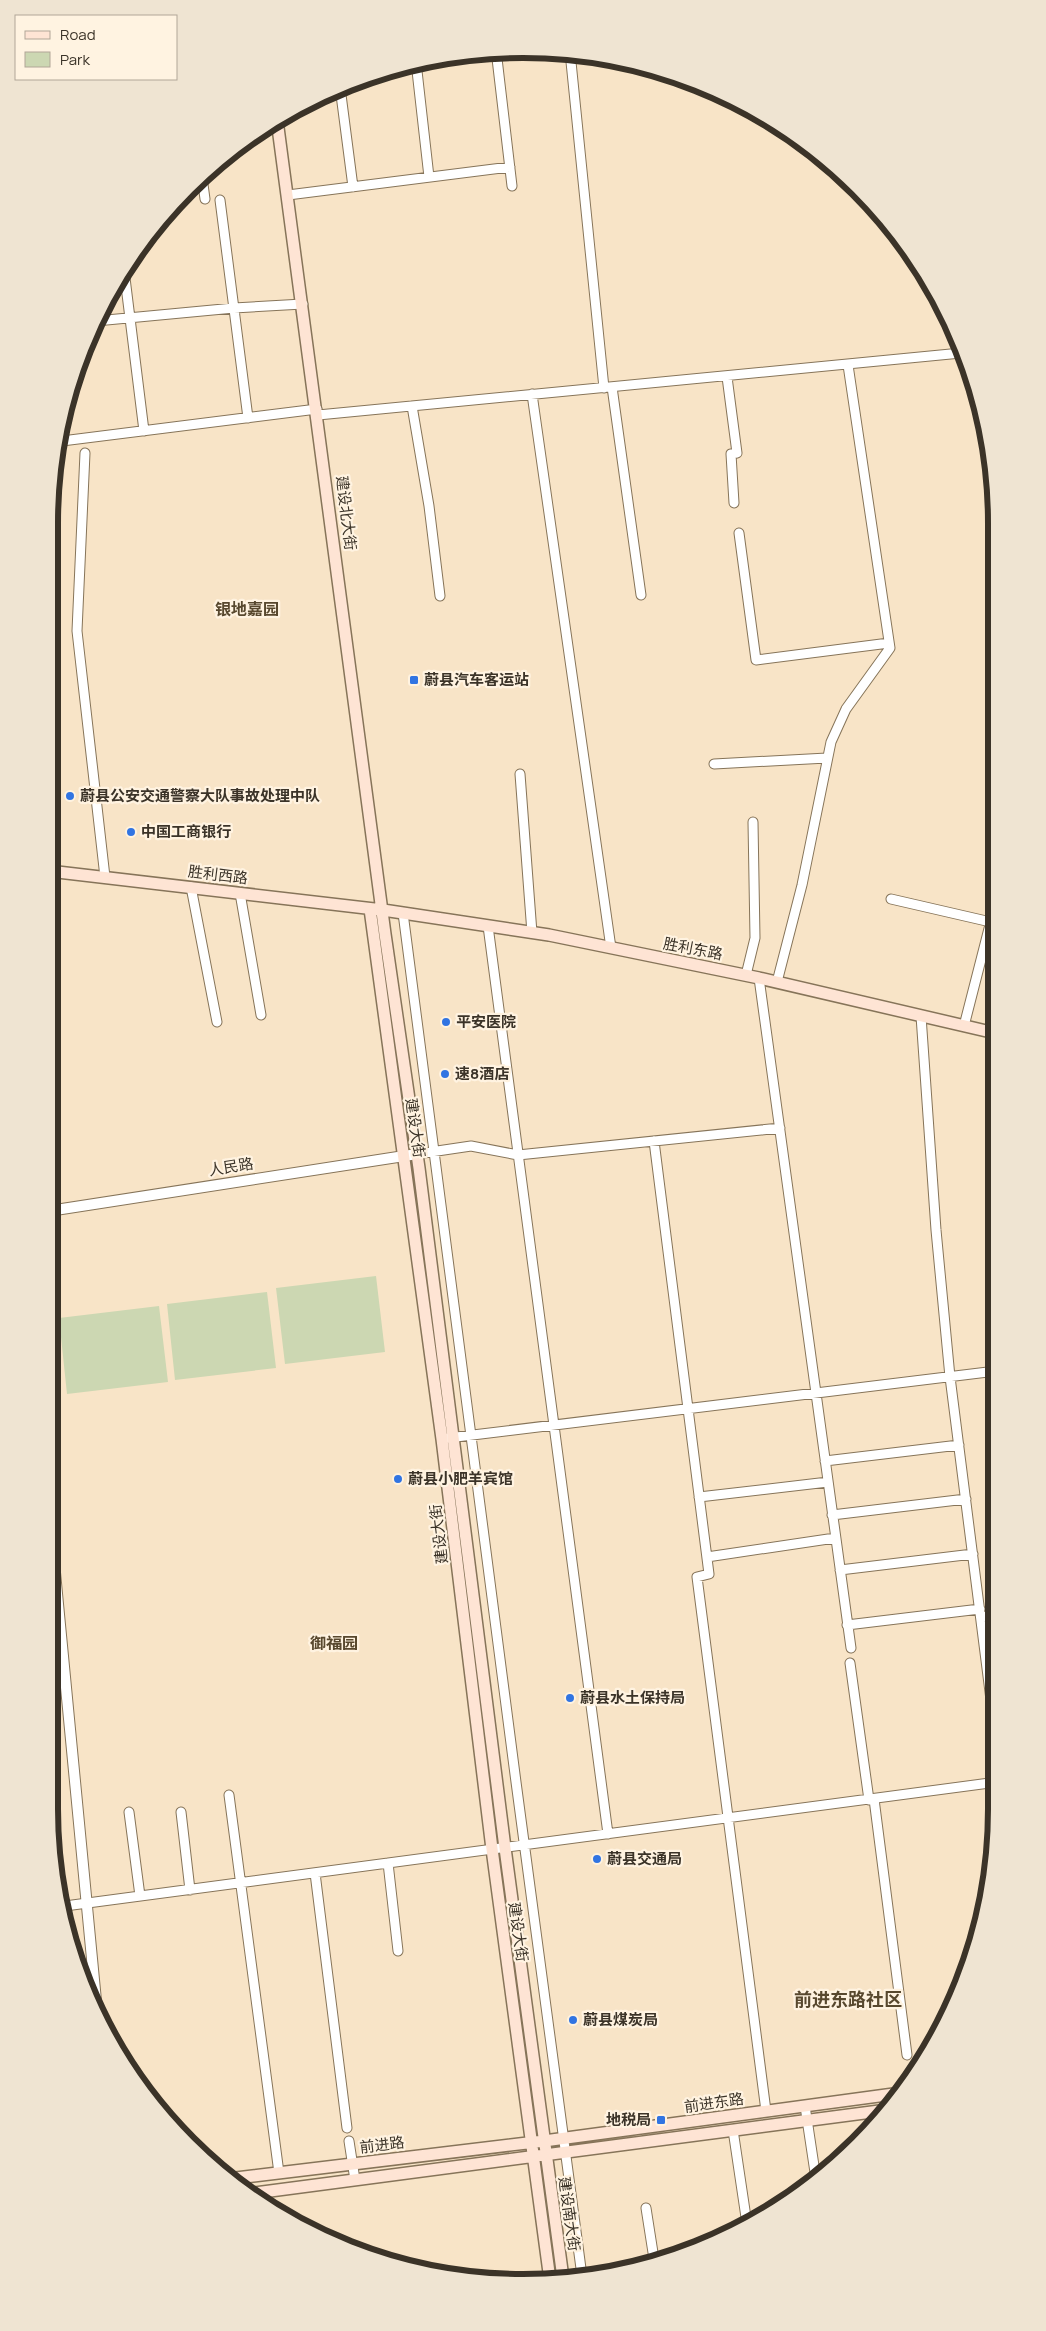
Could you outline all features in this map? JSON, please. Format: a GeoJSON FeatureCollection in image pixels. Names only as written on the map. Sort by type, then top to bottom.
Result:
{"type":"FeatureCollection","features":[{"type":"Feature","properties":{"kind":"main road","name":"建设北大街"},"geometry":{"type":"LineString","coordinates":[[278,127],[383,910]]}},
{"type":"Feature","properties":{"kind":"main road","name":"胜利西路"},"geometry":{"type":"LineString","coordinates":[[58,872],[383,910]]}},
{"type":"Feature","properties":{"kind":"main road","name":"建设大街"},"geometry":{"type":"LineString","coordinates":[[370,909],[442,1439],[492,1849],[533,2156]]}},
{"type":"Feature","properties":{"kind":"main road","name":"胜利东路"},"geometry":{"type":"LineString","coordinates":[[383,910],[532,933],[746,975],[988,1031]]}},
{"type":"Feature","properties":{"kind":"main road","name":"建设大街"},"geometry":{"type":"LineString","coordinates":[[383,910],[417,1154],[454,1437],[504,1848],[546,2154]]}},
{"type":"Feature","properties":{"kind":"main road","name":"前进东路"},"geometry":{"type":"LineString","coordinates":[[531,2142],[889,2095]]}},
{"type":"Feature","properties":{"kind":"main road","name":"前进东路"},"geometry":{"type":"LineString","coordinates":[[533,2156],[876,2111]]}},
{"type":"Feature","properties":{"kind":"main road","name":"前进路"},"geometry":{"type":"LineString","coordinates":[[241,2177],[531,2142]]}},
{"type":"Feature","properties":{"kind":"main road","name":"建设南大街"},"geometry":{"type":"LineString","coordinates":[[546,2154],[561,2272]]}},
{"type":"Feature","properties":{"kind":"main road","name":"前进路"},"geometry":{"type":"LineString","coordinates":[[260,2192],[533,2156]]}},
{"type":"Feature","properties":{"kind":"main road","name":"建设南大街"},"geometry":{"type":"LineString","coordinates":[[533,2156],[549,2273]]}},
{"type":"Feature","properties":{"kind":"street"},"geometry":{"type":"LineString","coordinates":[[497,58],[512,186]]}},
{"type":"Feature","properties":{"kind":"street"},"geometry":{"type":"LineString","coordinates":[[571,60],[608,387],[641,595]]}},
{"type":"Feature","properties":{"kind":"street"},"geometry":{"type":"LineString","coordinates":[[417,70],[429,177]]}},
{"type":"Feature","properties":{"kind":"street"},"geometry":{"type":"LineString","coordinates":[[341,95],[352,187]]}},
{"type":"Feature","properties":{"kind":"street"},"geometry":{"type":"LineString","coordinates":[[288,195],[510,167]]}},
{"type":"Feature","properties":{"kind":"street"},"geometry":{"type":"LineString","coordinates":[[203,185],[205,199]]}},
{"type":"Feature","properties":{"kind":"street"},"geometry":{"type":"LineString","coordinates":[[220,200],[248,418]]}},
{"type":"Feature","properties":{"kind":"street"},"geometry":{"type":"LineString","coordinates":[[125,281],[144,431]]}},
{"type":"Feature","properties":{"kind":"street"},"geometry":{"type":"LineString","coordinates":[[105,320],[234,308],[303,304]]}},
{"type":"Feature","properties":{"kind":"street"},"geometry":{"type":"LineString","coordinates":[[65,441],[248,418],[412,406],[956,353]]}},
{"type":"Feature","properties":{"kind":"street"},"geometry":{"type":"LineString","coordinates":[[777,982],[802,885],[831,742],[846,709],[890,648],[848,365]]}},
{"type":"Feature","properties":{"kind":"street"},"geometry":{"type":"LineString","coordinates":[[727,377],[737,453],[731,454],[734,504]]}},
{"type":"Feature","properties":{"kind":"street"},"geometry":{"type":"LineString","coordinates":[[532,394],[611,948]]}},
{"type":"Feature","properties":{"kind":"street"},"geometry":{"type":"LineString","coordinates":[[412,406],[429,506],[440,596]]}},
{"type":"Feature","properties":{"kind":"street"},"geometry":{"type":"LineString","coordinates":[[85,452],[77,631],[105,877]]}},
{"type":"Feature","properties":{"kind":"street"},"geometry":{"type":"LineString","coordinates":[[739,533],[756,660],[890,642]]}},
{"type":"Feature","properties":{"kind":"street"},"geometry":{"type":"LineString","coordinates":[[714,764],[827,758]]}},
{"type":"Feature","properties":{"kind":"street"},"geometry":{"type":"LineString","coordinates":[[520,774],[532,933]]}},
{"type":"Feature","properties":{"kind":"street"},"geometry":{"type":"LineString","coordinates":[[746,975],[755,938],[753,822]]}},
{"type":"Feature","properties":{"kind":"street"},"geometry":{"type":"LineString","coordinates":[[191,887],[218,1022]]}},
{"type":"Feature","properties":{"kind":"street"},"geometry":{"type":"LineString","coordinates":[[240,893],[261,1014]]}},
{"type":"Feature","properties":{"kind":"street"},"geometry":{"type":"LineString","coordinates":[[891,899],[988,922]]}},
{"type":"Feature","properties":{"kind":"street"},"geometry":{"type":"LineString","coordinates":[[403,913],[470,1435],[581,2270]]}},
{"type":"Feature","properties":{"kind":"street"},"geometry":{"type":"LineString","coordinates":[[488,926],[608,1834]]}},
{"type":"Feature","properties":{"kind":"street"},"geometry":{"type":"LineString","coordinates":[[964,1026],[988,938]]}},
{"type":"Feature","properties":{"kind":"street"},"geometry":{"type":"LineString","coordinates":[[759,978],[850,1648]]}},
{"type":"Feature","properties":{"kind":"street"},"geometry":{"type":"LineString","coordinates":[[921,1016],[936,1230],[950,1377],[988,1676]]}},
{"type":"Feature","properties":{"kind":"street"},"geometry":{"type":"LineString","coordinates":[[417,1154],[471,1146],[518,1155],[780,1128]]}},
{"type":"Feature","properties":{"kind":"street"},"geometry":{"type":"LineString","coordinates":[[654,1141],[709,1574],[697,1577],[766,2111]]}},
{"type":"Feature","properties":{"kind":"street","name":"人民路"},"geometry":{"type":"LineString","coordinates":[[58,1210],[417,1154]]}},
{"type":"Feature","properties":{"kind":"street"},"geometry":{"type":"LineString","coordinates":[[442,1439],[988,1372]]}},
{"type":"Feature","properties":{"kind":"street"},"geometry":{"type":"LineString","coordinates":[[825,1461],[959,1445]]}},
{"type":"Feature","properties":{"kind":"street"},"geometry":{"type":"LineString","coordinates":[[699,1497],[828,1482]]}},
{"type":"Feature","properties":{"kind":"street"},"geometry":{"type":"LineString","coordinates":[[832,1515],[966,1500]]}},
{"type":"Feature","properties":{"kind":"street"},"geometry":{"type":"LineString","coordinates":[[707,1557],[836,1538]]}},
{"type":"Feature","properties":{"kind":"street"},"geometry":{"type":"LineString","coordinates":[[840,1570],[973,1554]]}},
{"type":"Feature","properties":{"kind":"street"},"geometry":{"type":"LineString","coordinates":[[58,1601],[95,1991]]}},
{"type":"Feature","properties":{"kind":"street"},"geometry":{"type":"LineString","coordinates":[[847,1625],[980,1613],[988,1614]]}},
{"type":"Feature","properties":{"kind":"street"},"geometry":{"type":"LineString","coordinates":[[850,1663],[907,2055]]}},
{"type":"Feature","properties":{"kind":"street"},"geometry":{"type":"LineString","coordinates":[[68,1906],[988,1783]]}},
{"type":"Feature","properties":{"kind":"street"},"geometry":{"type":"LineString","coordinates":[[229,1794],[279,2173]]}},
{"type":"Feature","properties":{"kind":"street"},"geometry":{"type":"LineString","coordinates":[[129,1812],[140,1896]]}},
{"type":"Feature","properties":{"kind":"street"},"geometry":{"type":"LineString","coordinates":[[181,1812],[190,1890]]}},
{"type":"Feature","properties":{"kind":"street"},"geometry":{"type":"LineString","coordinates":[[388,1863],[398,1951]]}},
{"type":"Feature","properties":{"kind":"street"},"geometry":{"type":"LineString","coordinates":[[315,1873],[347,2128]]}},
{"type":"Feature","properties":{"kind":"street"},"geometry":{"type":"LineString","coordinates":[[805,2106],[815,2170]]}},
{"type":"Feature","properties":{"kind":"street"},"geometry":{"type":"LineString","coordinates":[[733,2130],[746,2216]]}},
{"type":"Feature","properties":{"kind":"street"},"geometry":{"type":"LineString","coordinates":[[349,2140],[355,2180]]}},
{"type":"Feature","properties":{"kind":"street"},"geometry":{"type":"LineString","coordinates":[[646,2208],[653,2255]]}},
{"type":"Feature","properties":{"kind":"green space"},"geometry":{"type":"Polygon","coordinates":[[[376,1276],[385,1352],[285,1364],[276,1288],[376,1276]]]}},
{"type":"Feature","properties":{"kind":"green space"},"geometry":{"type":"Polygon","coordinates":[[[267,1292],[276,1368],[175,1380],[167,1304],[267,1292]]]}},
{"type":"Feature","properties":{"kind":"green space"},"geometry":{"type":"Polygon","coordinates":[[[159,1306],[168,1382],[67,1394],[59,1318],[159,1306]]]}},
{"type":"Feature","properties":{"kind":"place","name":"蔚县汽车客运站"},"geometry":{"type":"Point","coordinates":[414,680]}},
{"type":"Feature","properties":{"kind":"place","name":"蔚县公安交通警察大队事故处理中队"},"geometry":{"type":"Point","coordinates":[70,796]}},
{"type":"Feature","properties":{"kind":"place","name":"中国工商银行"},"geometry":{"type":"Point","coordinates":[131,832]}},
{"type":"Feature","properties":{"kind":"place","name":"平安医院"},"geometry":{"type":"Point","coordinates":[446,1022]}},
{"type":"Feature","properties":{"kind":"place","name":"速8酒店"},"geometry":{"type":"Point","coordinates":[445,1074]}},
{"type":"Feature","properties":{"kind":"place","name":"蔚县小肥羊宾馆"},"geometry":{"type":"Point","coordinates":[398,1479]}},
{"type":"Feature","properties":{"kind":"place","name":"蔚县水土保持局"},"geometry":{"type":"Point","coordinates":[570,1698]}},
{"type":"Feature","properties":{"kind":"place","name":"蔚县交通局"},"geometry":{"type":"Point","coordinates":[597,1859]}},
{"type":"Feature","properties":{"kind":"place","name":"蔚县煤炭局"},"geometry":{"type":"Point","coordinates":[573,2020]}},
{"type":"Feature","properties":{"kind":"place","name":"地税局"},"geometry":{"type":"Point","coordinates":[661,2120]}},
{"type":"Feature","properties":{"kind":"district","name":"银地嘉园"},"geometry":{"type":"Point","coordinates":[247,609]}},
{"type":"Feature","properties":{"kind":"district","name":"御福园"},"geometry":{"type":"Point","coordinates":[334,1643]}},
{"type":"Feature","properties":{"kind":"district","name":"前进东路社区"},"geometry":{"type":"Point","coordinates":[848,2000]}}]}
